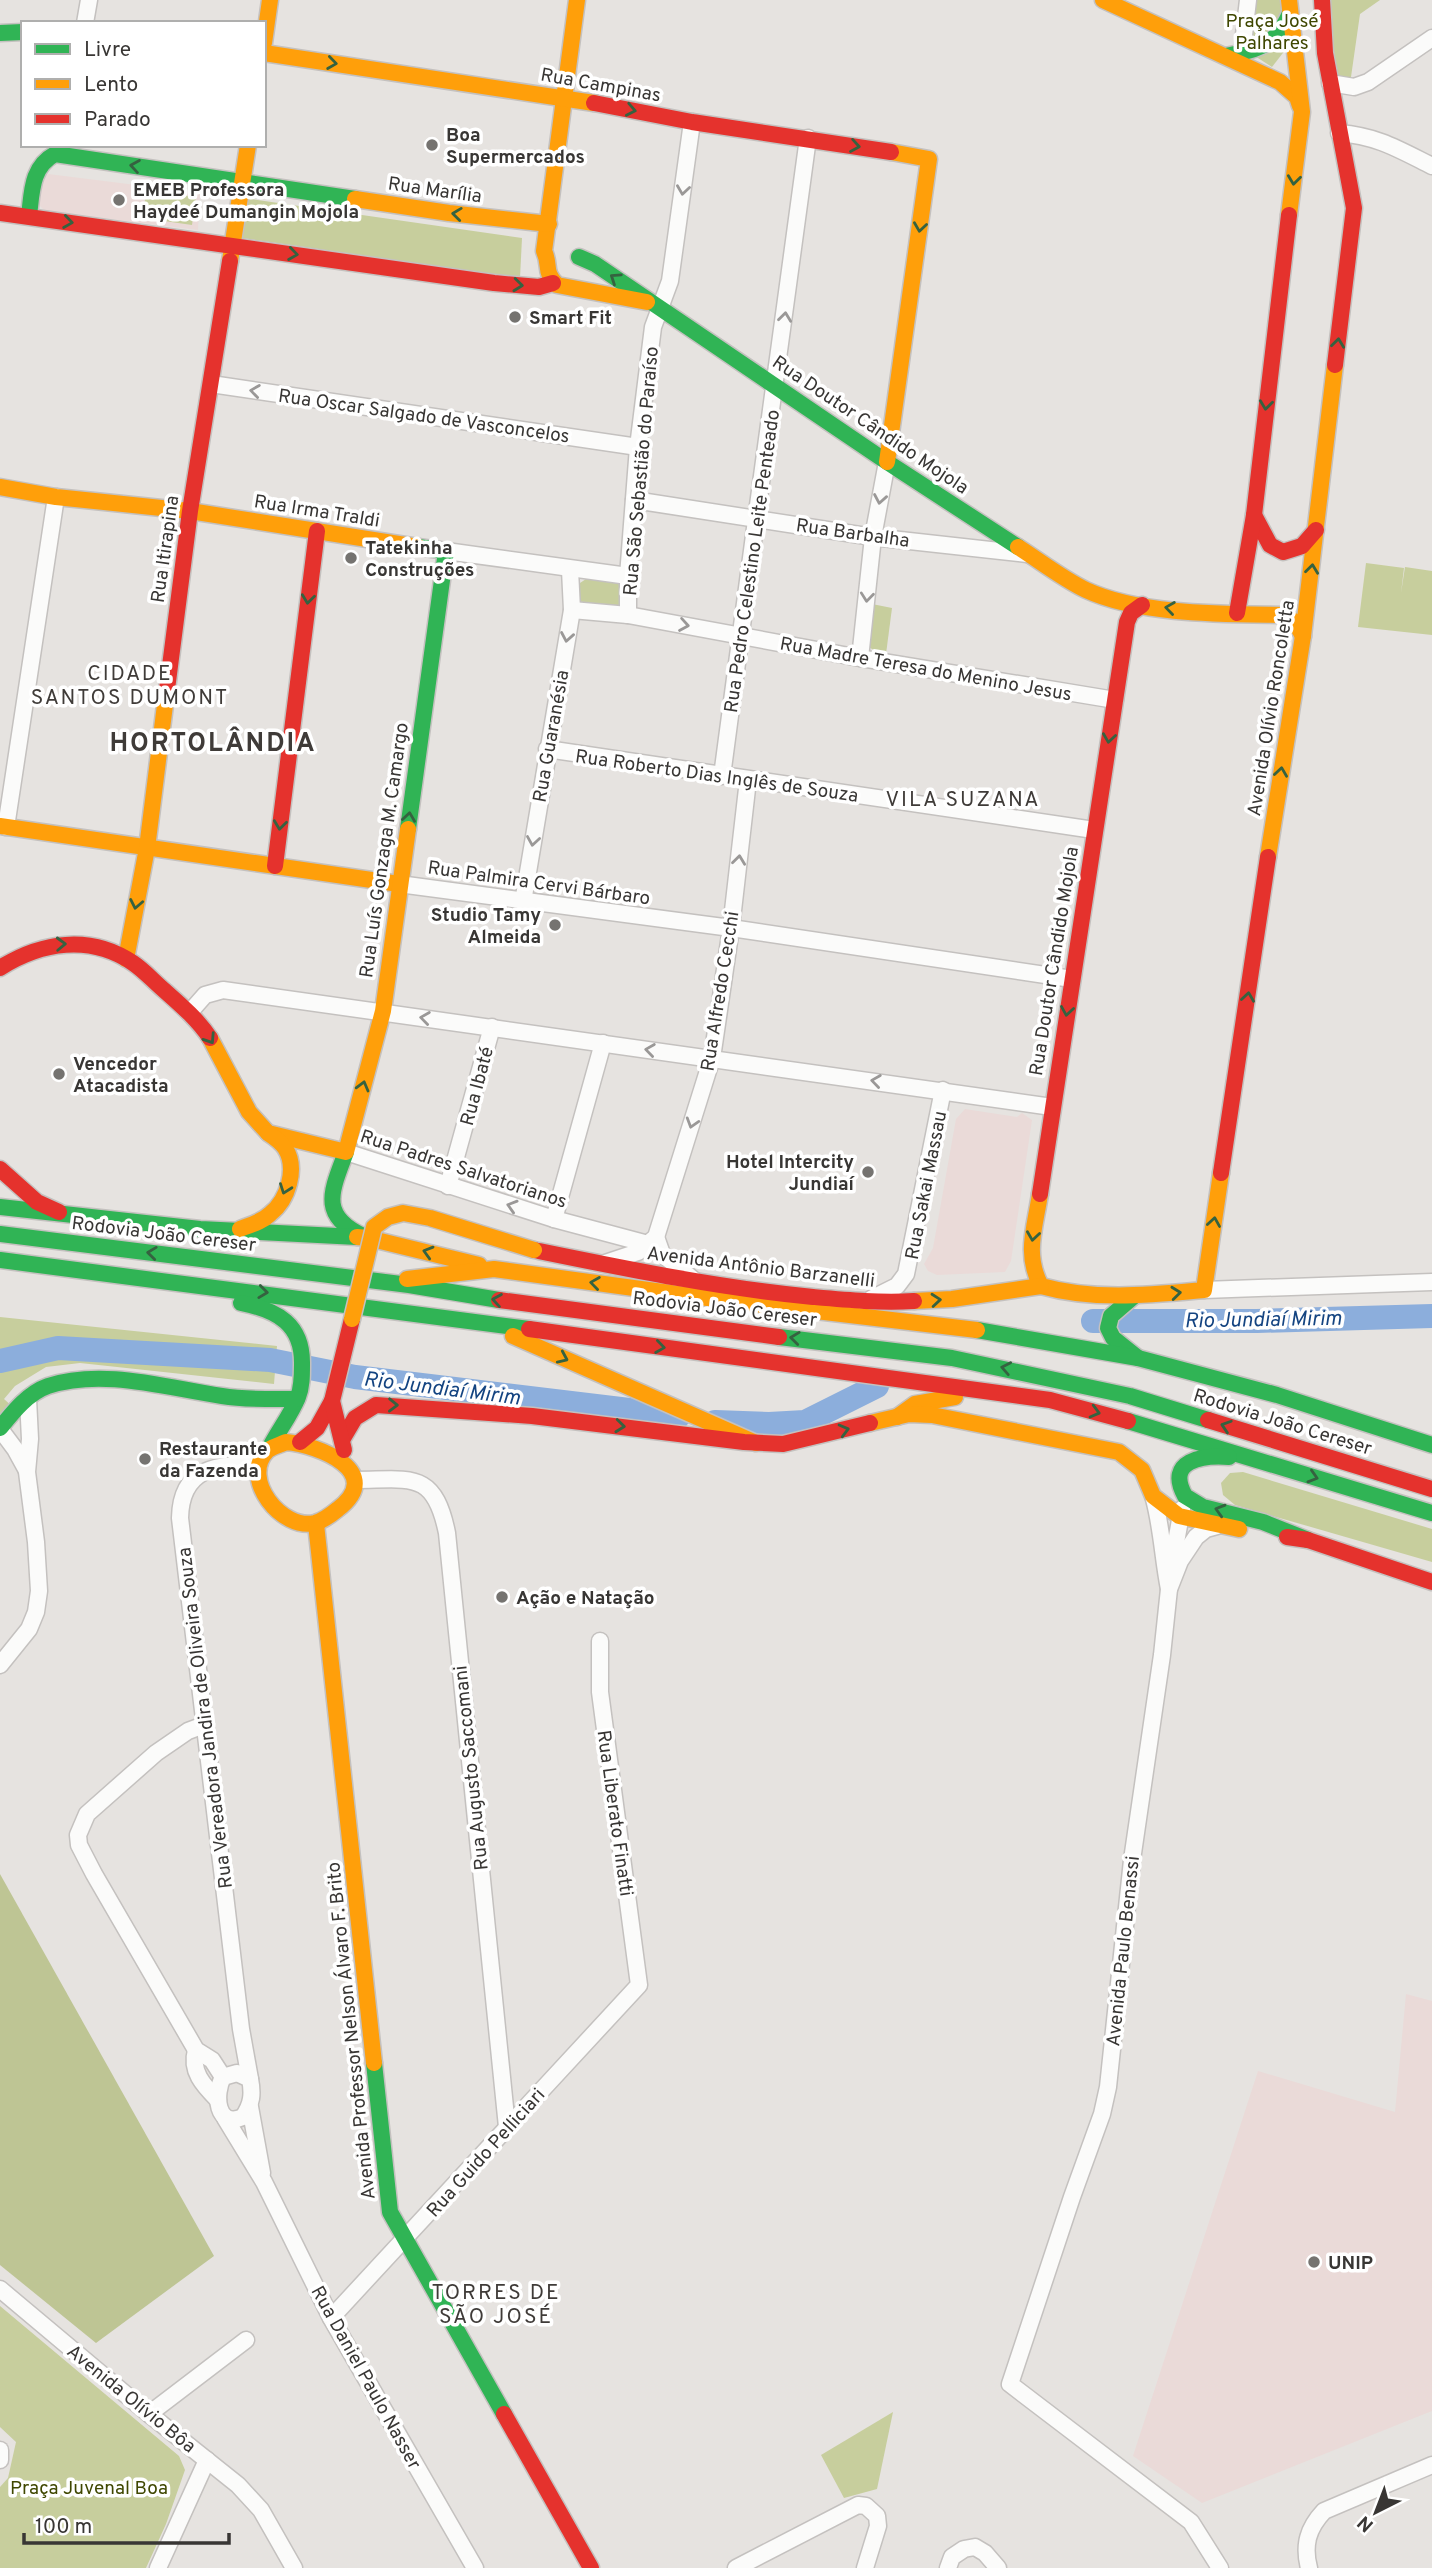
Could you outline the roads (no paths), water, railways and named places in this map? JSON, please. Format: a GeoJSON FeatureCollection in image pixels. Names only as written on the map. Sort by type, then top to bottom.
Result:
{"type":"FeatureCollection","features":[{"type":"Feature","properties":{"kind":"main road"},"geometry":{"type":"LineString","coordinates":[[266,29],[270,0]]}},
{"type":"Feature","properties":{"kind":"main road","name":"Rua Doutor Cândido Mojola"},"geometry":{"type":"LineString","coordinates":[[577,0],[544,251],[563,252],[595,264],[887,462],[1086,590],[1106,598],[1197,612],[1283,615],[1295,622],[1303,636]]}},
{"type":"Feature","properties":{"kind":"main road"},"geometry":{"type":"LineString","coordinates":[[1103,0],[1121,4],[1234,54],[1290,89],[1297,97],[1302,112]]}},
{"type":"Feature","properties":{"kind":"main road","name":"Avenida Olívio Roncoletta"},"geometry":{"type":"LineString","coordinates":[[1204,1290],[1303,636],[1354,208],[1350,171],[1339,133],[1320,31],[1322,0]]}},
{"type":"Feature","properties":{"kind":"main road"},"geometry":{"type":"LineString","coordinates":[[1234,54],[1264,47],[1277,38],[1289,6]]}},
{"type":"Feature","properties":{"kind":"main road"},"geometry":{"type":"LineString","coordinates":[[1237,613],[1254,515],[1302,112],[1289,6]]}},
{"type":"Feature","properties":{"kind":"main road"},"geometry":{"type":"LineString","coordinates":[[0,33],[21,32]]}},
{"type":"Feature","properties":{"kind":"main road","name":"Rua Campinas"},"geometry":{"type":"LineString","coordinates":[[266,53],[564,97],[692,122],[929,159],[887,462]]}},
{"type":"Feature","properties":{"kind":"main road","name":"Rua Itirapina"},"geometry":{"type":"LineString","coordinates":[[126,958],[146,849],[190,511],[248,147]]}},
{"type":"Feature","properties":{"kind":"main road","name":"Rua Marília"},"geometry":{"type":"LineString","coordinates":[[29,216],[36,169],[45,158],[55,155],[449,213],[549,224]]}},
{"type":"Feature","properties":{"kind":"main road"},"geometry":{"type":"LineString","coordinates":[[0,213],[494,283],[539,288],[553,283]]}},
{"type":"Feature","properties":{"kind":"main road","name":"Rua Doutor Cândido Mojola"},"geometry":{"type":"LineString","coordinates":[[549,224],[563,252],[583,268],[583,274],[571,286]]}},
{"type":"Feature","properties":{"kind":"main road","name":"Rua Doutor Cândido Mojola"},"geometry":{"type":"LineString","coordinates":[[563,252],[547,268],[553,283],[655,305]]}},
{"type":"Feature","properties":{"kind":"main road","name":"Rua Irma Traldi"},"geometry":{"type":"LineString","coordinates":[[0,487],[56,497],[190,511],[446,551]]}},
{"type":"Feature","properties":{"kind":"main road"},"geometry":{"type":"LineString","coordinates":[[1254,515],[1264,535],[1277,550],[1299,549],[1309,543],[1316,530]]}},
{"type":"Feature","properties":{"kind":"main road"},"geometry":{"type":"LineString","coordinates":[[275,866],[317,531]]}},
{"type":"Feature","properties":{"kind":"main road","name":"Rua Luís Gonzaga M. Camargo"},"geometry":{"type":"LineString","coordinates":[[368,1238],[347,1231],[337,1221],[331,1208],[383,1012],[446,551]]}},
{"type":"Feature","properties":{"kind":"main road","name":"Rua Doutor Cândido Mojola"},"geometry":{"type":"LineString","coordinates":[[1041,1286],[1032,1269],[1031,1252],[1127,622],[1124,613],[1106,598]]}},
{"type":"Feature","properties":{"kind":"main road"},"geometry":{"type":"LineString","coordinates":[[1127,622],[1131,613],[1142,605]]}},
{"type":"Feature","properties":{"kind":"main road","name":"Rua Palmira Cervi Bárbaro"},"geometry":{"type":"LineString","coordinates":[[3,826],[400,884]]}},
{"type":"Feature","properties":{"kind":"main road"},"geometry":{"type":"LineString","coordinates":[[0,968],[19,955],[40,946],[63,943],[90,945],[126,958],[190,1012],[212,1040],[247,1111],[258,1125],[285,1148],[292,1164],[286,1192],[274,1212],[255,1224],[237,1230]]}},
{"type":"Feature","properties":{"kind":"main road","name":"Rua Padres Salvatorianos"},"geometry":{"type":"LineString","coordinates":[[268,1133],[346,1152]]}},
{"type":"Feature","properties":{"kind":"main road"},"geometry":{"type":"LineString","coordinates":[[1,1169],[37,1202],[64,1214]]}},
{"type":"Feature","properties":{"kind":"main road"},"geometry":{"type":"LineString","coordinates":[[0,1207],[200,1229],[368,1238],[494,1269],[722,1300],[979,1330],[1132,1353],[1277,1395],[1432,1445]]}},
{"type":"Feature","properties":{"kind":"main road","name":"Avenida Antônio Barzanelli"},"geometry":{"type":"LineString","coordinates":[[333,1397],[374,1227],[388,1217],[403,1213],[430,1218],[534,1250],[672,1279],[772,1293],[909,1303],[1041,1286]]}},
{"type":"Feature","properties":{"kind":"main road","name":"Rodovia João Cereser"},"geometry":{"type":"LineString","coordinates":[[0,1234],[375,1283],[409,1285],[546,1308],[952,1358],[1130,1396],[1432,1489]]}},
{"type":"Feature","properties":{"kind":"main road"},"geometry":{"type":"LineString","coordinates":[[0,1260],[478,1321],[845,1374],[1050,1400],[1432,1513]]}},
{"type":"Feature","properties":{"kind":"main road"},"geometry":{"type":"LineString","coordinates":[[62,1268],[161,1291],[263,1307],[289,1325],[300,1338],[304,1352],[299,1394],[258,1465],[258,1482],[271,1505],[285,1517],[300,1523],[316,1524],[329,1517],[355,1490],[333,1397]]}},
{"type":"Feature","properties":{"kind":"main road"},"geometry":{"type":"LineString","coordinates":[[375,1283],[494,1269]]}},
{"type":"Feature","properties":{"kind":"main road"},"geometry":{"type":"LineString","coordinates":[[1041,1286],[1126,1302],[1204,1290]]}},
{"type":"Feature","properties":{"kind":"main road"},"geometry":{"type":"LineString","coordinates":[[1126,1302],[1111,1316],[1108,1328],[1114,1338],[1132,1353]]}},
{"type":"Feature","properties":{"kind":"main road"},"geometry":{"type":"LineString","coordinates":[[478,1321],[756,1443]]}},
{"type":"Feature","properties":{"kind":"main road"},"geometry":{"type":"LineString","coordinates":[[0,1428],[28,1398],[46,1387],[86,1381],[127,1383],[248,1399],[299,1394]]}},
{"type":"Feature","properties":{"kind":"main road"},"geometry":{"type":"LineString","coordinates":[[300,1442],[317,1428],[333,1397]]}},
{"type":"Feature","properties":{"kind":"main road"},"geometry":{"type":"LineString","coordinates":[[897,1417],[915,1404],[948,1397],[1050,1400]]}},
{"type":"Feature","properties":{"kind":"main road"},"geometry":{"type":"LineString","coordinates":[[248,1399],[270,1412],[282,1424]]}},
{"type":"Feature","properties":{"kind":"main road"},"geometry":{"type":"LineString","coordinates":[[342,1440],[355,1416],[376,1405],[508,1413],[783,1444],[909,1414],[950,1417],[1119,1452],[1142,1471],[1153,1496],[1179,1516],[1308,1540]]}},
{"type":"Feature","properties":{"kind":"main road"},"geometry":{"type":"LineString","coordinates":[[269,1450],[280,1443],[300,1442],[317,1448],[351,1473]]}},
{"type":"Feature","properties":{"kind":"main road"},"geometry":{"type":"LineString","coordinates":[[1283,1468],[1235,1457],[1206,1456],[1193,1460],[1183,1469],[1181,1490],[1186,1498],[1203,1506],[1260,1521],[1432,1582]]}},
{"type":"Feature","properties":{"kind":"main road","name":"Avenida Professor Nelson Álvaro F. Brito"},"geometry":{"type":"LineString","coordinates":[[316,1524],[390,2212],[591,2568]]}},
{"type":"Feature","properties":{"kind":"street"},"geometry":{"type":"LineString","coordinates":[[85,21],[89,0]]}},
{"type":"Feature","properties":{"kind":"street"},"geometry":{"type":"LineString","coordinates":[[1234,54],[1248,0]]}},
{"type":"Feature","properties":{"kind":"street"},"geometry":{"type":"LineString","coordinates":[[1330,83],[1354,88],[1368,82],[1432,38]]}},
{"type":"Feature","properties":{"kind":"street","name":"Rua São Sebastião do Paraíso"},"geometry":{"type":"LineString","coordinates":[[628,615],[628,576],[638,447],[655,305],[670,281],[692,122]]}},
{"type":"Feature","properties":{"kind":"street"},"geometry":{"type":"LineString","coordinates":[[1339,133],[1364,135],[1382,141],[1432,166]]}},
{"type":"Feature","properties":{"kind":"street","name":"Rua Pedro Celestino Leite Penteado"},"geometry":{"type":"LineString","coordinates":[[722,776],[754,518],[776,385],[808,138]]}},
{"type":"Feature","properties":{"kind":"street","name":"Rua Oscar Salgado de Vasconcelos"},"geometry":{"type":"LineString","coordinates":[[211,384],[638,447]]}},
{"type":"Feature","properties":{"kind":"street"},"geometry":{"type":"LineString","coordinates":[[860,658],[873,537],[887,462]]}},
{"type":"Feature","properties":{"kind":"street"},"geometry":{"type":"LineString","coordinates":[[3,826],[56,497]]}},
{"type":"Feature","properties":{"kind":"street","name":"Rua Barbalha"},"geometry":{"type":"LineString","coordinates":[[634,500],[873,537],[1030,555]]}},
{"type":"Feature","properties":{"kind":"street","name":"Rua Irma Traldi"},"geometry":{"type":"LineString","coordinates":[[446,551],[628,576]]}},
{"type":"Feature","properties":{"kind":"street","name":"Rua Guaranésia"},"geometry":{"type":"LineString","coordinates":[[523,902],[572,610],[570,570]]}},
{"type":"Feature","properties":{"kind":"street","name":"Rua Madre Teresa do Menino Jesus"},"geometry":{"type":"LineString","coordinates":[[572,610],[628,615],[860,658],[1115,700]]}},
{"type":"Feature","properties":{"kind":"street","name":"Rua Roberto Dias Inglês de Souza"},"geometry":{"type":"LineString","coordinates":[[547,750],[1094,830]]}},
{"type":"Feature","properties":{"kind":"street","name":"Rua Alfredo Cecchi"},"geometry":{"type":"LineString","coordinates":[[652,1241],[712,1058],[731,928],[748,780]]}},
{"type":"Feature","properties":{"kind":"street","name":"Rua Palmira Cervi Bárbaro"},"geometry":{"type":"LineString","coordinates":[[400,884],[731,928],[1072,979]]}},
{"type":"Feature","properties":{"kind":"street"},"geometry":{"type":"LineString","coordinates":[[190,1012],[205,995],[223,990],[1052,1107]]}},
{"type":"Feature","properties":{"kind":"street","name":"Rua Ibaté"},"geometry":{"type":"LineString","coordinates":[[448,1186],[492,1027]]}},
{"type":"Feature","properties":{"kind":"street"},"geometry":{"type":"LineString","coordinates":[[554,1219],[603,1044]]}},
{"type":"Feature","properties":{"kind":"street","name":"Rua Sakai Massau"},"geometry":{"type":"LineString","coordinates":[[869,1300],[897,1286],[906,1274],[943,1090]]}},
{"type":"Feature","properties":{"kind":"street","name":"Rua Padres Salvatorianos"},"geometry":{"type":"LineString","coordinates":[[346,1152],[554,1219],[652,1241]]}},
{"type":"Feature","properties":{"kind":"street"},"geometry":{"type":"LineString","coordinates":[[601,1264],[619,1259],[652,1241],[662,1254],[697,1282]]}},
{"type":"Feature","properties":{"kind":"street"},"geometry":{"type":"LineString","coordinates":[[1204,1290],[1432,1282]]}},
{"type":"Feature","properties":{"kind":"street"},"geometry":{"type":"LineString","coordinates":[[0,1665],[29,1629],[36,1612],[39,1591],[27,1472],[30,1439],[28,1398]]}},
{"type":"Feature","properties":{"kind":"street"},"geometry":{"type":"LineString","coordinates":[[0,1428],[15,1448],[27,1472]]}},
{"type":"Feature","properties":{"kind":"street","name":"Rua Vereadora Jandira de Oliveira Souza"},"geometry":{"type":"LineString","coordinates":[[250,2079],[241,2029],[180,1505],[189,1483],[205,1471],[227,1464],[258,1465]]}},
{"type":"Feature","properties":{"kind":"street","name":"Rua Augusto Saccomani"},"geometry":{"type":"LineString","coordinates":[[351,1473],[418,1482],[438,1499],[443,1511],[507,2127]]}},
{"type":"Feature","properties":{"kind":"street"},"geometry":{"type":"LineString","coordinates":[[1153,1496],[1162,1529],[1168,1589]]}},
{"type":"Feature","properties":{"kind":"street"},"geometry":{"type":"LineString","coordinates":[[1168,1589],[1179,1516],[1186,1498]]}},
{"type":"Feature","properties":{"kind":"street","name":"Avenida Paulo Benassi"},"geometry":{"type":"LineString","coordinates":[[1219,1525],[1196,1536],[1180,1561],[1168,1589],[1162,1655],[1132,1860],[1108,2087],[1102,2114],[1010,2384],[1191,2522],[1220,2568]]}},
{"type":"Feature","properties":{"kind":"street","name":"Rua Liberato Finatti"},"geometry":{"type":"LineString","coordinates":[[600,1640],[600,1692],[639,1985]]}},
{"type":"Feature","properties":{"kind":"street"},"geometry":{"type":"LineString","coordinates":[[204,1725],[175,1738],[129,1776],[87,1814],[78,1835],[79,1845],[94,1874],[196,2049],[212,2060],[225,2075]]}},
{"type":"Feature","properties":{"kind":"street","name":"Rua Guido Pelliciari"},"geometry":{"type":"LineString","coordinates":[[331,2318],[639,1985]]}},
{"type":"Feature","properties":{"kind":"street","name":"Rua Vereadora Jandira de Oliveira Souza"},"geometry":{"type":"LineString","coordinates":[[225,2075],[241,2029]]}},
{"type":"Feature","properties":{"kind":"street"},"geometry":{"type":"LineString","coordinates":[[196,2049],[194,2068],[218,2100]]}},
{"type":"Feature","properties":{"kind":"street"},"geometry":{"type":"LineString","coordinates":[[243,2074],[250,2079],[250,2108],[237,2120],[225,2118],[220,2111],[219,2084],[225,2075],[243,2074]]}},
{"type":"Feature","properties":{"kind":"street","name":"Rua Daniel Paulo Nasser"},"geometry":{"type":"LineString","coordinates":[[250,2108],[264,2182]]}},
{"type":"Feature","properties":{"kind":"street","name":"Rua Daniel Paulo Nasser"},"geometry":{"type":"LineString","coordinates":[[225,2118],[264,2182],[331,2318],[475,2568]]}},
{"type":"Feature","properties":{"kind":"street","name":"Avenida Olívio Bôa"},"geometry":{"type":"LineString","coordinates":[[0,2289],[238,2485],[261,2510],[294,2568]]}},
{"type":"Feature","properties":{"kind":"street"},"geometry":{"type":"LineString","coordinates":[[149,2414],[246,2340]]}},
{"type":"Feature","properties":{"kind":"street"},"geometry":{"type":"LineString","coordinates":[[0,2450],[0,2460]]}},
{"type":"Feature","properties":{"kind":"street"},"geometry":{"type":"LineString","coordinates":[[158,2568],[207,2459]]}},
{"type":"Feature","properties":{"kind":"street"},"geometry":{"type":"LineString","coordinates":[[1309,2568],[1307,2536],[1324,2511],[1432,2465]]}},
{"type":"Feature","properties":{"kind":"street"},"geometry":{"type":"LineString","coordinates":[[736,2568],[858,2505],[866,2506],[877,2516],[878,2526],[865,2568]]}},
{"type":"Feature","properties":{"kind":"street"},"geometry":{"type":"LineString","coordinates":[[950,2562],[964,2549],[975,2547],[985,2553],[998,2568]]}},
{"type":"Feature","properties":{"kind":"waterway","name":"Rio Jundiaí Mirim"},"geometry":{"type":"LineString","coordinates":[[1093,1321],[1257,1321],[1432,1316]]}},
{"type":"Feature","properties":{"kind":"waterway","name":"Rio Jundiaí Mirim"},"geometry":{"type":"LineString","coordinates":[[0,1361],[58,1348],[270,1360],[355,1377],[679,1416]]}},
{"type":"Feature","properties":{"kind":"waterway","name":"Rio Jundiaí Mirim"},"geometry":{"type":"LineString","coordinates":[[715,1422],[805,1422],[877,1386]]}},
{"type":"Feature","properties":{"kind":"place","name":"Boa Supermercados"},"geometry":{"type":"Point","coordinates":[432,145]}},
{"type":"Feature","properties":{"kind":"place","name":"EMEB Professora Haydeé Dumangin Mojola"},"geometry":{"type":"Point","coordinates":[119,200]}},
{"type":"Feature","properties":{"kind":"place","name":"Smart Fit"},"geometry":{"type":"Point","coordinates":[515,317]}},
{"type":"Feature","properties":{"kind":"place","name":"Tatekinha Construções"},"geometry":{"type":"Point","coordinates":[351,558]}},
{"type":"Feature","properties":{"kind":"place","name":"Studio Tamy Almeida"},"geometry":{"type":"Point","coordinates":[555,925]}},
{"type":"Feature","properties":{"kind":"place","name":"Vencedor Atacadista"},"geometry":{"type":"Point","coordinates":[59,1074]}},
{"type":"Feature","properties":{"kind":"place","name":"Hotel Intercity Jundiaí"},"geometry":{"type":"Point","coordinates":[868,1172]}},
{"type":"Feature","properties":{"kind":"place","name":"Restaurante da Fazenda"},"geometry":{"type":"Point","coordinates":[145,1459]}},
{"type":"Feature","properties":{"kind":"place","name":"Ação e Natação"},"geometry":{"type":"Point","coordinates":[502,1597]}},
{"type":"Feature","properties":{"kind":"place","name":"UNIP"},"geometry":{"type":"Point","coordinates":[1314,2262]}},
{"type":"Feature","properties":{"kind":"district","name":"CIDADE SANTOS DUMONT"},"geometry":{"type":"Point","coordinates":[130,685]}},
{"type":"Feature","properties":{"kind":"district","name":"HORTOLÂNDIA"},"geometry":{"type":"Point","coordinates":[213,742]}},
{"type":"Feature","properties":{"kind":"district","name":"VILA SUZANA"},"geometry":{"type":"Point","coordinates":[963,799]}},
{"type":"Feature","properties":{"kind":"district","name":"TORRES DE SÃO JOSÉ"},"geometry":{"type":"Point","coordinates":[496,2304]}},
{"type":"Feature","properties":{"kind":"park label","name":"Praça José Palhares"},"geometry":{"type":"Point","coordinates":[1272,31]}},
{"type":"Feature","properties":{"kind":"park label","name":"Praça Juvenal Boa"},"geometry":{"type":"Point","coordinates":[89,2487]}}]}
